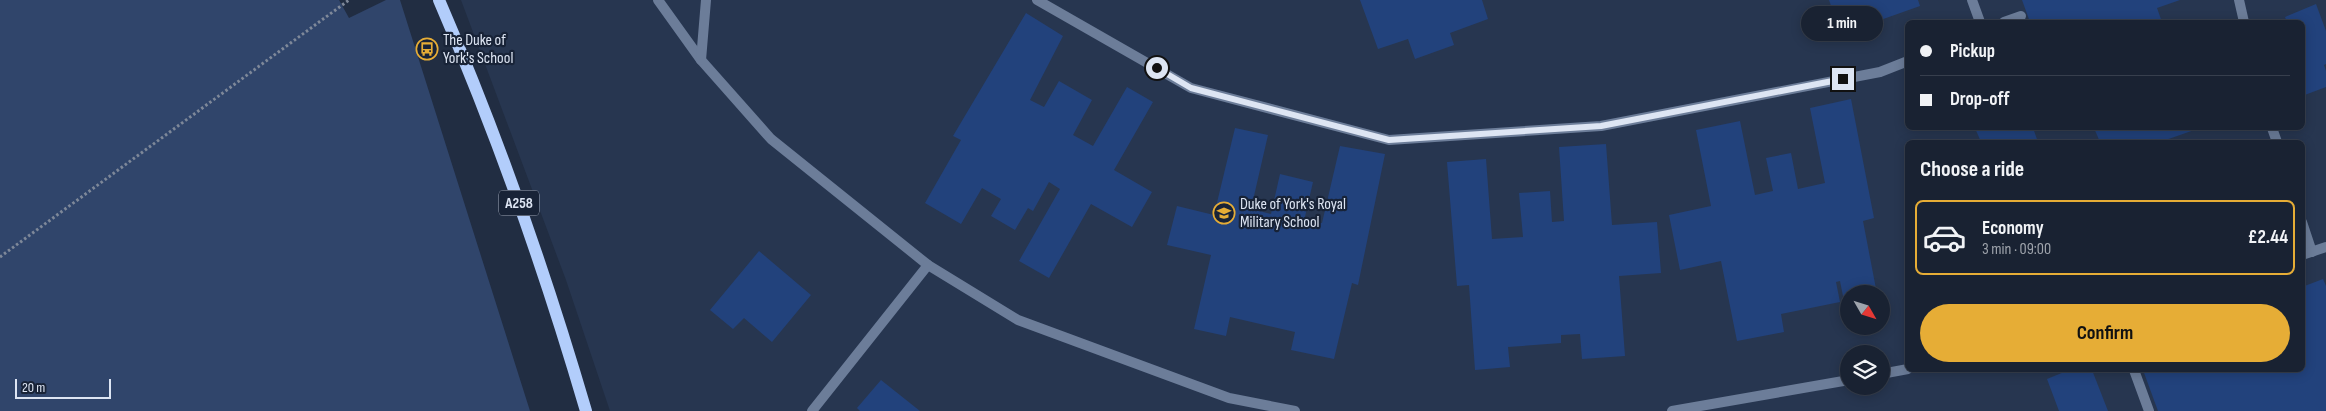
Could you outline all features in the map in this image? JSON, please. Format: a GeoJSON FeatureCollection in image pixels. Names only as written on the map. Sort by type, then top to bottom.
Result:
{"type":"FeatureCollection","features":[{"type":"Feature","properties":{"kind":"main road","name":"A258"},"geometry":{"type":"LineString","coordinates":[[440,0],[478,88],[561,325],[586,411]]}},
{"type":"Feature","properties":{"kind":"lane"},"geometry":{"type":"LineString","coordinates":[[658,0],[702,60],[771,139],[928,265],[1018,320],[1229,398],[1295,411]]}},
{"type":"Feature","properties":{"kind":"lane"},"geometry":{"type":"LineString","coordinates":[[702,60],[706,0]]}},
{"type":"Feature","properties":{"kind":"lane"},"geometry":{"type":"LineString","coordinates":[[1037,0],[1191,88],[1389,140],[1601,126],[1880,72],[1905,62]]}},
{"type":"Feature","properties":{"kind":"lane"},"geometry":{"type":"LineString","coordinates":[[1972,0],[1979,20]]}},
{"type":"Feature","properties":{"kind":"lane"},"geometry":{"type":"LineString","coordinates":[[2240,0],[2244,20]]}},
{"type":"Feature","properties":{"kind":"lane"},"geometry":{"type":"LineString","coordinates":[[2010,20],[2021,16]]}},
{"type":"Feature","properties":{"kind":"lane"},"geometry":{"type":"LineString","coordinates":[[2305,241],[2307,253],[2326,247]]}},
{"type":"Feature","properties":{"kind":"lane"},"geometry":{"type":"LineString","coordinates":[[817,409],[928,265]]}},
{"type":"Feature","properties":{"kind":"lane"},"geometry":{"type":"LineString","coordinates":[[1890,372],[1905,370]]}},
{"type":"Feature","properties":{"kind":"lane"},"geometry":{"type":"LineString","coordinates":[[2135,372],[2149,411]]}},
{"type":"Feature","properties":{"kind":"lane"},"geometry":{"type":"LineString","coordinates":[[1672,411],[1840,382]]}},
{"type":"Feature","properties":{"kind":"path"},"geometry":{"type":"LineString","coordinates":[[0,257],[349,0]]}},
{"type":"Feature","properties":{"kind":"shaded area"},"geometry":{"type":"Polygon","coordinates":[[[0,0],[339,0],[349,18],[386,0],[400,0],[530,411],[0,411],[0,0]]]}},
{"type":"Feature","properties":{"kind":"shaded area","name":"Duke of York's Royal Military School"},"geometry":{"type":"Polygon","coordinates":[[[461,0],[2326,0],[2326,411],[610,411],[566,280],[461,0]]]}},
{"type":"Feature","properties":{"kind":"building"},"geometry":{"type":"Polygon","coordinates":[[[1360,0],[1482,0],[1488,19],[1450,33],[1454,45],[1415,59],[1408,39],[1378,49],[1360,0]]]}},
{"type":"Feature","properties":{"kind":"building"},"geometry":{"type":"Polygon","coordinates":[[[1829,0],[1918,0],[1920,6],[1841,34],[1829,0]]]}},
{"type":"Feature","properties":{"kind":"building"},"geometry":{"type":"Polygon","coordinates":[[[2022,0],[2180,0],[2157,8],[2161,20],[2029,20],[2022,0]]]}},
{"type":"Feature","properties":{"kind":"building"},"geometry":{"type":"Polygon","coordinates":[[[2316,4],[2326,31],[2326,64],[2324,65],[2326,87],[2305,95],[2305,20],[2286,20],[2285,17],[2316,4]]]}},
{"type":"Feature","properties":{"kind":"building"},"geometry":{"type":"Polygon","coordinates":[[[1026,13],[1063,36],[1030,100],[1044,107],[1059,81],[1092,100],[1073,135],[1093,146],[1127,87],[1153,102],[1114,170],[1152,192],[1132,227],[1091,204],[1049,278],[1019,261],[1060,189],[1049,182],[1033,211],[1028,208],[1015,230],[991,216],[1001,199],[982,188],[961,224],[925,203],[961,140],[953,136],[1026,13]]]}},
{"type":"Feature","properties":{"kind":"building"},"geometry":{"type":"Polygon","coordinates":[[[1851,99],[1874,218],[1863,221],[1875,285],[1841,285],[1840,281],[1836,282],[1840,302],[1781,314],[1784,332],[1737,341],[1721,261],[1680,270],[1669,215],[1711,206],[1696,130],[1740,121],[1755,195],[1773,191],[1766,158],[1791,153],[1798,189],[1825,183],[1810,108],[1851,99]]]}},
{"type":"Feature","properties":{"kind":"building"},"geometry":{"type":"Polygon","coordinates":[[[1235,128],[1268,135],[1251,209],[1271,214],[1280,174],[1313,182],[1304,221],[1322,223],[1340,146],[1385,154],[1358,285],[1352,283],[1334,359],[1291,350],[1295,332],[1230,317],[1226,336],[1194,329],[1211,255],[1167,245],[1177,206],[1214,215],[1235,128]]]}},
{"type":"Feature","properties":{"kind":"building"},"geometry":{"type":"Polygon","coordinates":[[[1976,130],[2034,130],[2037,140],[1980,140],[1976,130]]]}},
{"type":"Feature","properties":{"kind":"building"},"geometry":{"type":"Polygon","coordinates":[[[2095,130],[2194,130],[2166,140],[2099,140],[2095,130]]]}},
{"type":"Feature","properties":{"kind":"building"},"geometry":{"type":"Polygon","coordinates":[[[1606,144],[1612,225],[1657,222],[1661,273],[1619,276],[1625,356],[1582,359],[1580,334],[1561,335],[1561,343],[1508,347],[1510,367],[1475,370],[1469,285],[1457,286],[1447,162],[1486,159],[1492,239],[1523,237],[1519,193],[1550,191],[1552,222],[1564,221],[1559,147],[1606,144]]]}},
{"type":"Feature","properties":{"kind":"building"},"geometry":{"type":"Polygon","coordinates":[[[759,251],[811,295],[772,342],[744,318],[733,329],[710,310],[759,251]]]}},
{"type":"Feature","properties":{"kind":"building"},"geometry":{"type":"Polygon","coordinates":[[[2323,279],[2326,286],[2326,411],[2158,411],[2144,372],[2305,372],[2305,286],[2323,279]]]}},
{"type":"Feature","properties":{"kind":"building"},"geometry":{"type":"Polygon","coordinates":[[[2064,372],[2093,372],[2108,411],[2059,411],[2047,379],[2064,372]]]}},
{"type":"Feature","properties":{"kind":"building"},"geometry":{"type":"Polygon","coordinates":[[[881,380],[920,411],[860,411],[857,408],[881,380]]]}},
{"type":"Feature","properties":{"kind":"place","name":"The Duke of York's School"},"geometry":{"type":"Point","coordinates":[427,49]}},
{"type":"Feature","properties":{"kind":"place","name":"Duke of York's Royal Military School"},"geometry":{"type":"Point","coordinates":[1224,213]}},
{"type":"Feature","properties":{"kind":"route"},"geometry":{"type":"LineString","coordinates":[[1157,68],[1191,88],[1389,140],[1601,126],[1843,79]]}}]}
